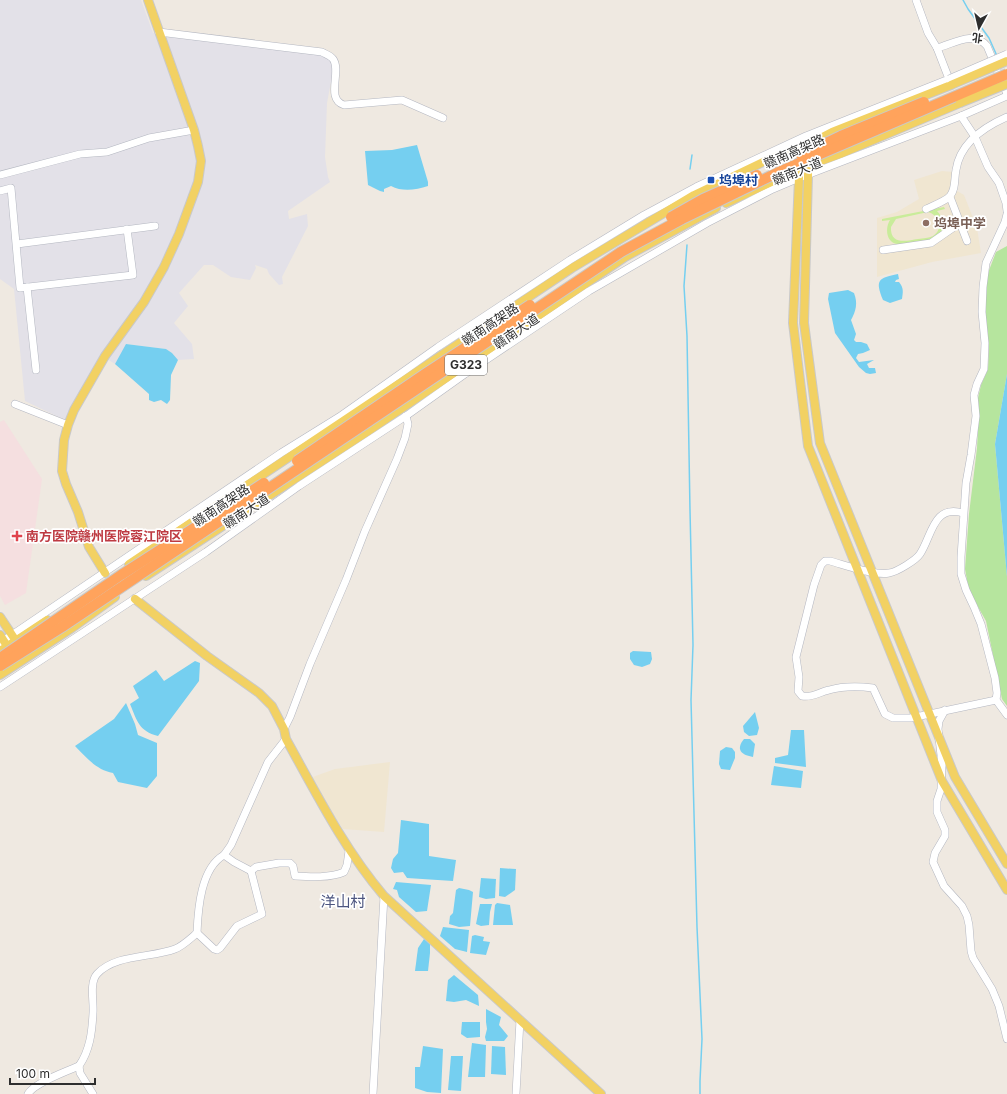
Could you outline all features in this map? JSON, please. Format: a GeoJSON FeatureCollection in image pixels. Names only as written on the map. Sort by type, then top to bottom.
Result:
{"type":"FeatureCollection","features":[{"type":"Feature","properties":{"kind":"highway","name":"赣南高架路"},"geometry":{"type":"LineString","coordinates":[[0,658],[121,575],[268,481],[616,247],[703,200],[841,136],[1007,68]]}},
{"type":"Feature","properties":{"kind":"highway","name":"赣南高架路"},"geometry":{"type":"LineString","coordinates":[[0,666],[68,623],[621,252],[682,219],[783,170],[1007,74]]}},
{"type":"Feature","properties":{"kind":"main road"},"geometry":{"type":"LineString","coordinates":[[118,595],[89,547],[78,512],[62,471],[64,440],[74,410],[105,356],[144,302],[164,267],[179,234],[198,182],[201,161],[194,130],[158,32],[148,0]]}},
{"type":"Feature","properties":{"kind":"main road","name":"赣南大道"},"geometry":{"type":"LineString","coordinates":[[0,651],[3,641],[14,638],[60,612],[106,576],[187,525],[302,449],[572,268],[694,195],[806,140],[832,132],[950,82],[1007,61]]}},
{"type":"Feature","properties":{"kind":"main road","name":"赣南大道"},"geometry":{"type":"LineString","coordinates":[[0,676],[118,595],[367,432],[625,257],[709,211],[773,180],[799,174],[840,154],[1007,84]]}},
{"type":"Feature","properties":{"kind":"main road"},"geometry":{"type":"LineString","coordinates":[[832,132],[840,154]]}},
{"type":"Feature","properties":{"kind":"main road"},"geometry":{"type":"LineString","coordinates":[[806,140],[808,170],[804,323],[820,444],[955,777],[1007,864]]}},
{"type":"Feature","properties":{"kind":"main road"},"geometry":{"type":"LineString","coordinates":[[797,145],[799,174],[793,323],[808,446],[941,779],[1007,890]]}},
{"type":"Feature","properties":{"kind":"main road"},"geometry":{"type":"LineString","coordinates":[[765,161],[773,180]]}},
{"type":"Feature","properties":{"kind":"main road"},"geometry":{"type":"LineString","coordinates":[[353,414],[367,432]]}},
{"type":"Feature","properties":{"kind":"main road"},"geometry":{"type":"LineString","coordinates":[[302,449],[314,466]]}},
{"type":"Feature","properties":{"kind":"main road"},"geometry":{"type":"LineString","coordinates":[[135,599],[207,656],[259,693],[272,706],[284,729],[286,739],[349,851],[370,880],[384,896],[601,1094]]}},
{"type":"Feature","properties":{"kind":"main road"},"geometry":{"type":"LineString","coordinates":[[60,612],[72,628]]}},
{"type":"Feature","properties":{"kind":"main road"},"geometry":{"type":"LineString","coordinates":[[0,617],[27,658]]}},
{"type":"Feature","properties":{"kind":"main road"},"geometry":{"type":"LineString","coordinates":[[3,641],[19,663]]}},
{"type":"Feature","properties":{"kind":"street"},"geometry":{"type":"LineString","coordinates":[[916,0],[928,33],[937,48],[950,82]]}},
{"type":"Feature","properties":{"kind":"street"},"geometry":{"type":"LineString","coordinates":[[158,32],[322,52],[332,57],[335,64],[336,72],[334,89],[336,99],[340,104],[344,105],[402,100],[443,118]]}},
{"type":"Feature","properties":{"kind":"street"},"geometry":{"type":"LineString","coordinates":[[808,170],[964,115],[1007,95],[987,46],[983,41],[972,38],[937,48]]}},
{"type":"Feature","properties":{"kind":"street"},"geometry":{"type":"LineString","coordinates":[[806,140],[950,82],[1007,54]]}},
{"type":"Feature","properties":{"kind":"street"},"geometry":{"type":"LineString","coordinates":[[964,115],[988,167],[999,184],[1007,210]]}},
{"type":"Feature","properties":{"kind":"street"},"geometry":{"type":"LineString","coordinates":[[926,209],[950,197],[954,189],[958,160],[962,151],[975,137],[990,126],[1007,117]]}},
{"type":"Feature","properties":{"kind":"street"},"geometry":{"type":"LineString","coordinates":[[0,175],[80,154],[107,152],[149,138],[194,130]]}},
{"type":"Feature","properties":{"kind":"street"},"geometry":{"type":"LineString","coordinates":[[14,638],[106,576],[281,453],[339,417],[438,347],[570,260],[644,215],[696,187],[797,145]]}},
{"type":"Feature","properties":{"kind":"street"},"geometry":{"type":"LineString","coordinates":[[0,687],[206,552],[299,486],[406,416],[465,374],[589,291],[707,223],[799,174]]}},
{"type":"Feature","properties":{"kind":"street"},"geometry":{"type":"LineString","coordinates":[[0,191],[11,188],[20,288],[133,275],[127,229]]}},
{"type":"Feature","properties":{"kind":"street"},"geometry":{"type":"LineString","coordinates":[[950,197],[967,242]]}},
{"type":"Feature","properties":{"kind":"street"},"geometry":{"type":"LineString","coordinates":[[1007,214],[1005,222],[986,264],[983,287],[982,312],[985,343],[984,369],[974,395],[976,416],[963,513],[961,574],[966,590],[981,624],[995,678],[997,693],[996,700],[1007,715]]}},
{"type":"Feature","properties":{"kind":"street"},"geometry":{"type":"LineString","coordinates":[[883,250],[931,243],[960,224]]}},
{"type":"Feature","properties":{"kind":"street"},"geometry":{"type":"LineString","coordinates":[[17,244],[155,226]]}},
{"type":"Feature","properties":{"kind":"street"},"geometry":{"type":"LineString","coordinates":[[27,287],[36,370]]}},
{"type":"Feature","properties":{"kind":"street"},"geometry":{"type":"LineString","coordinates":[[15,404],[68,425]]}},
{"type":"Feature","properties":{"kind":"street"},"geometry":{"type":"LineString","coordinates":[[284,729],[365,531],[397,459],[405,438],[408,424],[406,416]]}},
{"type":"Feature","properties":{"kind":"street"},"geometry":{"type":"LineString","coordinates":[[963,513],[957,511],[948,512],[938,518],[921,554],[916,559],[896,571],[889,573],[872,572],[830,561],[825,561],[821,565],[814,585],[796,657],[799,677],[798,691],[802,696],[810,698],[830,690],[848,686],[873,688],[885,714],[893,718],[916,716],[996,700]]}},
{"type":"Feature","properties":{"kind":"street"},"geometry":{"type":"LineString","coordinates":[[945,710],[939,720],[938,737],[942,764],[941,789],[937,800],[937,812],[945,830],[945,836],[935,853],[933,862],[944,886],[962,906],[967,916],[973,958],[992,989],[999,1006],[1007,1038]]}},
{"type":"Feature","properties":{"kind":"street"},"geometry":{"type":"LineString","coordinates":[[224,854],[234,862],[250,871],[262,914],[237,926],[224,944],[217,950],[197,933],[198,909],[210,869],[217,859],[224,854],[231,845],[268,762],[286,739]]}},
{"type":"Feature","properties":{"kind":"street"},"geometry":{"type":"LineString","coordinates":[[250,871],[256,867],[279,863],[290,863],[293,866],[296,876],[310,877],[339,874],[344,872],[346,869],[349,851]]}},
{"type":"Feature","properties":{"kind":"street"},"geometry":{"type":"LineString","coordinates":[[372,1094],[384,896]]}},
{"type":"Feature","properties":{"kind":"street"},"geometry":{"type":"LineString","coordinates":[[28,1094],[30,1091],[49,1079],[79,1066],[85,1056],[90,1040],[94,984],[98,973],[116,962],[135,957],[167,952],[177,948],[197,933]]}},
{"type":"Feature","properties":{"kind":"street"},"geometry":{"type":"LineString","coordinates":[[516,1094],[520,1020]]}},
{"type":"Feature","properties":{"kind":"street"},"geometry":{"type":"LineString","coordinates":[[79,1066],[80,1073],[94,1094]]}},
{"type":"Feature","properties":{"kind":"shaded area"},"geometry":{"type":"Polygon","coordinates":[[[0,0],[141,0],[153,33],[322,54],[332,61],[333,71],[327,103],[325,157],[330,182],[288,211],[289,219],[307,214],[308,226],[282,277],[283,284],[279,285],[269,274],[267,269],[255,265],[256,268],[250,280],[231,277],[213,265],[204,265],[179,293],[188,306],[174,323],[192,344],[194,359],[178,360],[166,349],[127,344],[115,364],[107,359],[71,423],[25,401],[14,289],[0,279],[0,0]]]}},
{"type":"Feature","properties":{"kind":"shaded area","name":"坞埠中学"},"geometry":{"type":"Polygon","coordinates":[[[942,171],[953,172],[952,188],[964,195],[977,228],[981,253],[932,262],[877,277],[877,218],[897,212],[919,199],[914,180],[942,171]]]}},
{"type":"Feature","properties":{"kind":"shaded area","name":"南方医院赣州医院蓉江院区"},"geometry":{"type":"Polygon","coordinates":[[[4,420],[42,479],[26,593],[5,605],[0,596],[0,422],[4,420]]]}},
{"type":"Feature","properties":{"kind":"shaded area"},"geometry":{"type":"Polygon","coordinates":[[[390,762],[384,832],[343,829],[310,778],[335,769],[390,762]]]}},
{"type":"Feature","properties":{"kind":"green space"},"geometry":{"type":"Polygon","coordinates":[[[944,207],[945,209],[937,211],[944,225],[936,239],[910,244],[893,243],[889,238],[887,231],[890,220],[882,221],[882,219],[944,207]],[[928,212],[896,219],[891,227],[893,237],[904,241],[933,236],[938,230],[939,222],[932,214],[928,212]]]}},
{"type":"Feature","properties":{"kind":"green space"},"geometry":{"type":"Polygon","coordinates":[[[1007,246],[1007,374],[995,444],[1007,577],[1007,706],[1002,699],[986,621],[969,591],[965,569],[969,514],[977,448],[979,411],[978,398],[981,385],[988,369],[989,348],[984,302],[988,273],[996,252],[1007,246]]]}},
{"type":"Feature","properties":{"kind":"water"},"geometry":{"type":"Polygon","coordinates":[[[417,145],[428,186],[409,190],[391,186],[384,189],[384,192],[368,185],[365,151],[392,150],[417,145]]]}},
{"type":"Feature","properties":{"kind":"water"},"geometry":{"type":"Polygon","coordinates":[[[898,274],[899,279],[895,282],[899,282],[902,286],[902,299],[890,303],[883,300],[879,284],[882,279],[898,274]]]}},
{"type":"Feature","properties":{"kind":"water"},"geometry":{"type":"Polygon","coordinates":[[[848,290],[854,293],[856,300],[855,310],[851,320],[856,334],[854,340],[856,342],[867,344],[870,350],[858,354],[856,358],[859,362],[874,360],[867,364],[869,368],[875,368],[876,373],[866,373],[859,367],[835,333],[828,299],[829,293],[848,290]]]}},
{"type":"Feature","properties":{"kind":"water"},"geometry":{"type":"Polygon","coordinates":[[[126,344],[166,349],[178,360],[171,375],[170,400],[167,404],[161,400],[154,402],[149,400],[149,394],[115,364],[126,344]]]}},
{"type":"Feature","properties":{"kind":"water"},"geometry":{"type":"Polygon","coordinates":[[[1007,374],[1007,577],[995,444],[1007,374]]]}},
{"type":"Feature","properties":{"kind":"water"},"geometry":{"type":"Polygon","coordinates":[[[633,651],[651,652],[652,659],[650,664],[642,667],[634,665],[630,659],[630,653],[633,651]]]}},
{"type":"Feature","properties":{"kind":"water"},"geometry":{"type":"Polygon","coordinates":[[[195,661],[200,663],[199,681],[158,736],[147,731],[137,720],[130,704],[139,698],[133,686],[156,670],[164,681],[195,661]]]}},
{"type":"Feature","properties":{"kind":"water"},"geometry":{"type":"Polygon","coordinates":[[[126,703],[138,735],[157,743],[157,776],[147,788],[118,782],[113,773],[96,766],[75,746],[114,719],[126,703]]]}},
{"type":"Feature","properties":{"kind":"water"},"geometry":{"type":"Polygon","coordinates":[[[755,712],[759,728],[757,735],[749,736],[744,732],[743,726],[755,712]]]}},
{"type":"Feature","properties":{"kind":"water"},"geometry":{"type":"Polygon","coordinates":[[[791,730],[804,730],[806,767],[775,763],[775,758],[788,755],[791,730]]]}},
{"type":"Feature","properties":{"kind":"water"},"geometry":{"type":"Polygon","coordinates":[[[744,739],[750,739],[755,744],[753,757],[746,755],[740,749],[741,743],[744,739]]]}},
{"type":"Feature","properties":{"kind":"water"},"geometry":{"type":"Polygon","coordinates":[[[726,747],[732,748],[735,752],[735,758],[730,770],[721,769],[719,764],[720,751],[726,747]]]}},
{"type":"Feature","properties":{"kind":"water"},"geometry":{"type":"Polygon","coordinates":[[[774,766],[803,771],[801,788],[771,785],[774,766]]]}},
{"type":"Feature","properties":{"kind":"water"},"geometry":{"type":"Polygon","coordinates":[[[401,820],[429,824],[429,856],[456,860],[453,881],[407,878],[403,872],[394,873],[391,868],[393,859],[398,853],[401,820]]]}},
{"type":"Feature","properties":{"kind":"water"},"geometry":{"type":"Polygon","coordinates":[[[500,868],[516,869],[515,890],[505,897],[499,896],[500,868]]]}},
{"type":"Feature","properties":{"kind":"water"},"geometry":{"type":"Polygon","coordinates":[[[481,878],[496,879],[495,898],[486,899],[479,897],[481,878]]]}},
{"type":"Feature","properties":{"kind":"water"},"geometry":{"type":"Polygon","coordinates":[[[396,882],[431,885],[427,911],[416,912],[399,897],[397,890],[393,889],[396,882]]]}},
{"type":"Feature","properties":{"kind":"water"},"geometry":{"type":"Polygon","coordinates":[[[459,888],[473,892],[470,926],[459,927],[449,924],[450,916],[453,913],[456,890],[459,888]]]}},
{"type":"Feature","properties":{"kind":"water"},"geometry":{"type":"Polygon","coordinates":[[[497,903],[510,905],[513,925],[493,925],[495,905],[497,903]]]}},
{"type":"Feature","properties":{"kind":"water"},"geometry":{"type":"Polygon","coordinates":[[[480,904],[492,904],[489,925],[481,926],[476,924],[480,904]]]}},
{"type":"Feature","properties":{"kind":"water"},"geometry":{"type":"Polygon","coordinates":[[[443,927],[469,930],[467,952],[455,949],[440,936],[443,927]]]}},
{"type":"Feature","properties":{"kind":"water"},"geometry":{"type":"Polygon","coordinates":[[[475,935],[484,937],[483,941],[490,942],[486,955],[470,953],[472,936],[475,935]]]}},
{"type":"Feature","properties":{"kind":"water"},"geometry":{"type":"Polygon","coordinates":[[[424,939],[430,943],[428,971],[415,971],[418,948],[424,939]]]}},
{"type":"Feature","properties":{"kind":"water"},"geometry":{"type":"Polygon","coordinates":[[[454,975],[478,995],[479,1006],[466,1000],[454,1002],[446,1001],[448,980],[454,975]]]}},
{"type":"Feature","properties":{"kind":"water"},"geometry":{"type":"Polygon","coordinates":[[[486,1009],[501,1017],[499,1025],[508,1036],[504,1041],[486,1041],[486,1009]]]}},
{"type":"Feature","properties":{"kind":"water"},"geometry":{"type":"Polygon","coordinates":[[[462,1022],[480,1022],[480,1037],[467,1038],[461,1034],[462,1022]]]}},
{"type":"Feature","properties":{"kind":"water"},"geometry":{"type":"Polygon","coordinates":[[[472,1043],[486,1045],[485,1077],[468,1077],[472,1043]]]}},
{"type":"Feature","properties":{"kind":"water"},"geometry":{"type":"Polygon","coordinates":[[[423,1046],[443,1049],[441,1093],[427,1092],[415,1088],[415,1067],[420,1067],[423,1046]]]}},
{"type":"Feature","properties":{"kind":"water"},"geometry":{"type":"Polygon","coordinates":[[[492,1046],[505,1047],[506,1075],[491,1074],[492,1046]]]}},
{"type":"Feature","properties":{"kind":"water"},"geometry":{"type":"Polygon","coordinates":[[[451,1056],[463,1056],[461,1091],[448,1090],[451,1056]]]}},
{"type":"Feature","properties":{"kind":"waterway"},"geometry":{"type":"LineString","coordinates":[[963,0],[989,38],[997,56]]}},
{"type":"Feature","properties":{"kind":"waterway"},"geometry":{"type":"LineString","coordinates":[[690,169],[692,155]]}},
{"type":"Feature","properties":{"kind":"waterway"},"geometry":{"type":"LineString","coordinates":[[687,245],[684,286],[687,336],[693,645],[691,700],[697,927],[702,1039],[700,1094]]}},
{"type":"Feature","properties":{"kind":"place","name":"坞埠村"},"geometry":{"type":"Point","coordinates":[711,180]}},
{"type":"Feature","properties":{"kind":"place","name":"坞埠中学"},"geometry":{"type":"Point","coordinates":[926,223]}},
{"type":"Feature","properties":{"kind":"place","name":"南方医院赣州医院蓉江院区"},"geometry":{"type":"Point","coordinates":[17,536]}},
{"type":"Feature","properties":{"kind":"district","name":"洋山村"},"geometry":{"type":"Point","coordinates":[343,902]}}]}
